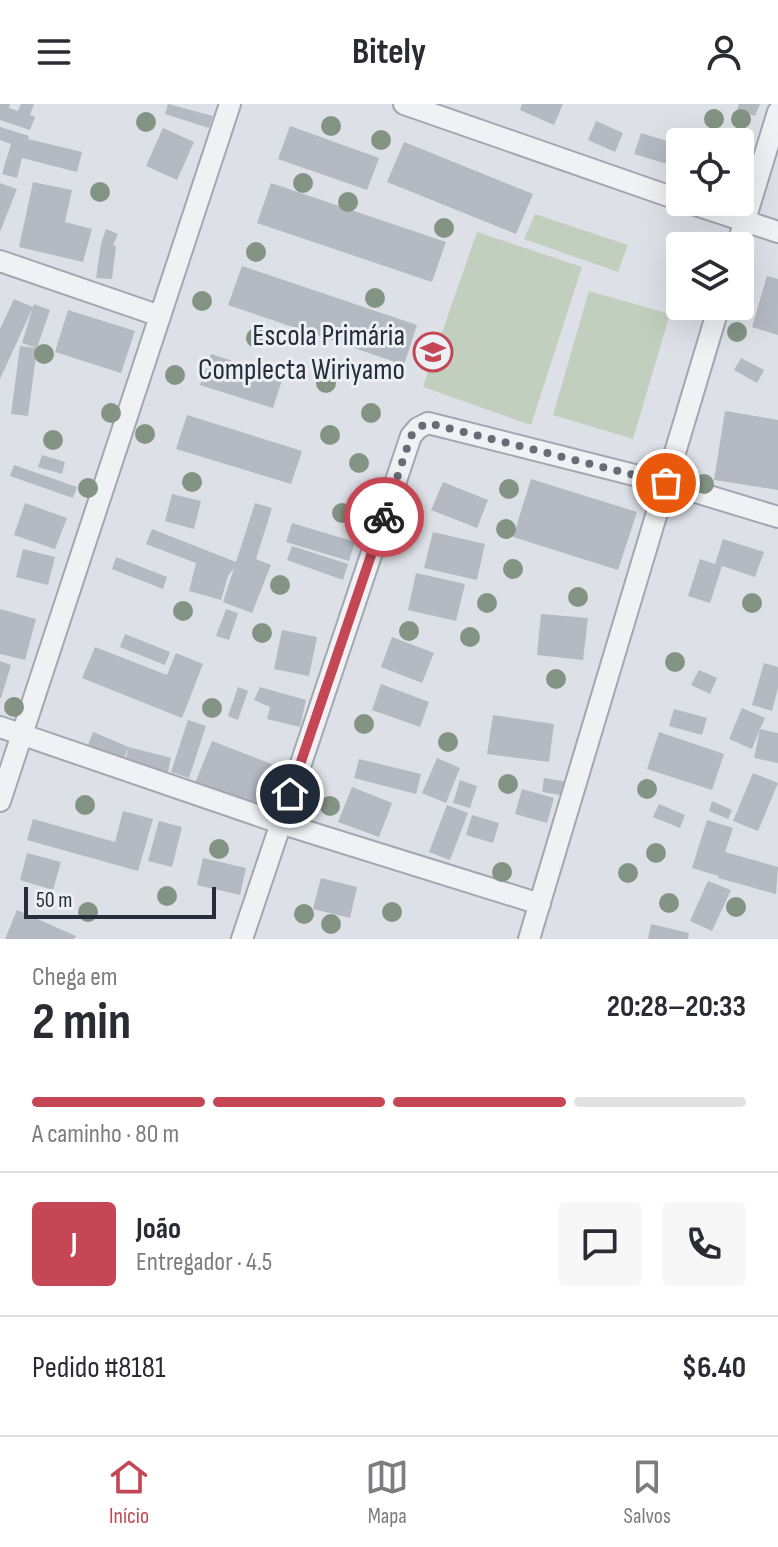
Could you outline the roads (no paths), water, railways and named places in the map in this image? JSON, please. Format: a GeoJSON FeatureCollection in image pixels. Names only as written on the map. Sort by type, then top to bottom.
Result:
{"type":"FeatureCollection","features":[{"type":"Feature","properties":{"kind":"street"},"geometry":{"type":"LineString","coordinates":[[0,801],[230,104]]}},
{"type":"Feature","properties":{"kind":"street"},"geometry":{"type":"LineString","coordinates":[[404,104],[666,195]]}},
{"type":"Feature","properties":{"kind":"street"},"geometry":{"type":"LineString","coordinates":[[741,232],[778,112]]}},
{"type":"Feature","properties":{"kind":"street"},"geometry":{"type":"LineString","coordinates":[[727,216],[778,232]]}},
{"type":"Feature","properties":{"kind":"street"},"geometry":{"type":"LineString","coordinates":[[0,261],[160,316]]}},
{"type":"Feature","properties":{"kind":"street"},"geometry":{"type":"LineString","coordinates":[[529,939],[715,320]]}},
{"type":"Feature","properties":{"kind":"street"},"geometry":{"type":"LineString","coordinates":[[242,939],[411,436],[418,428],[428,423],[666,483],[778,517]]}},
{"type":"Feature","properties":{"kind":"street"},"geometry":{"type":"LineString","coordinates":[[0,727],[280,823],[540,904]]}},
{"type":"Feature","properties":{"kind":"place","name":"Escola Primária Complecta Wiriyamo"},"geometry":{"type":"Point","coordinates":[433,352]}}]}
